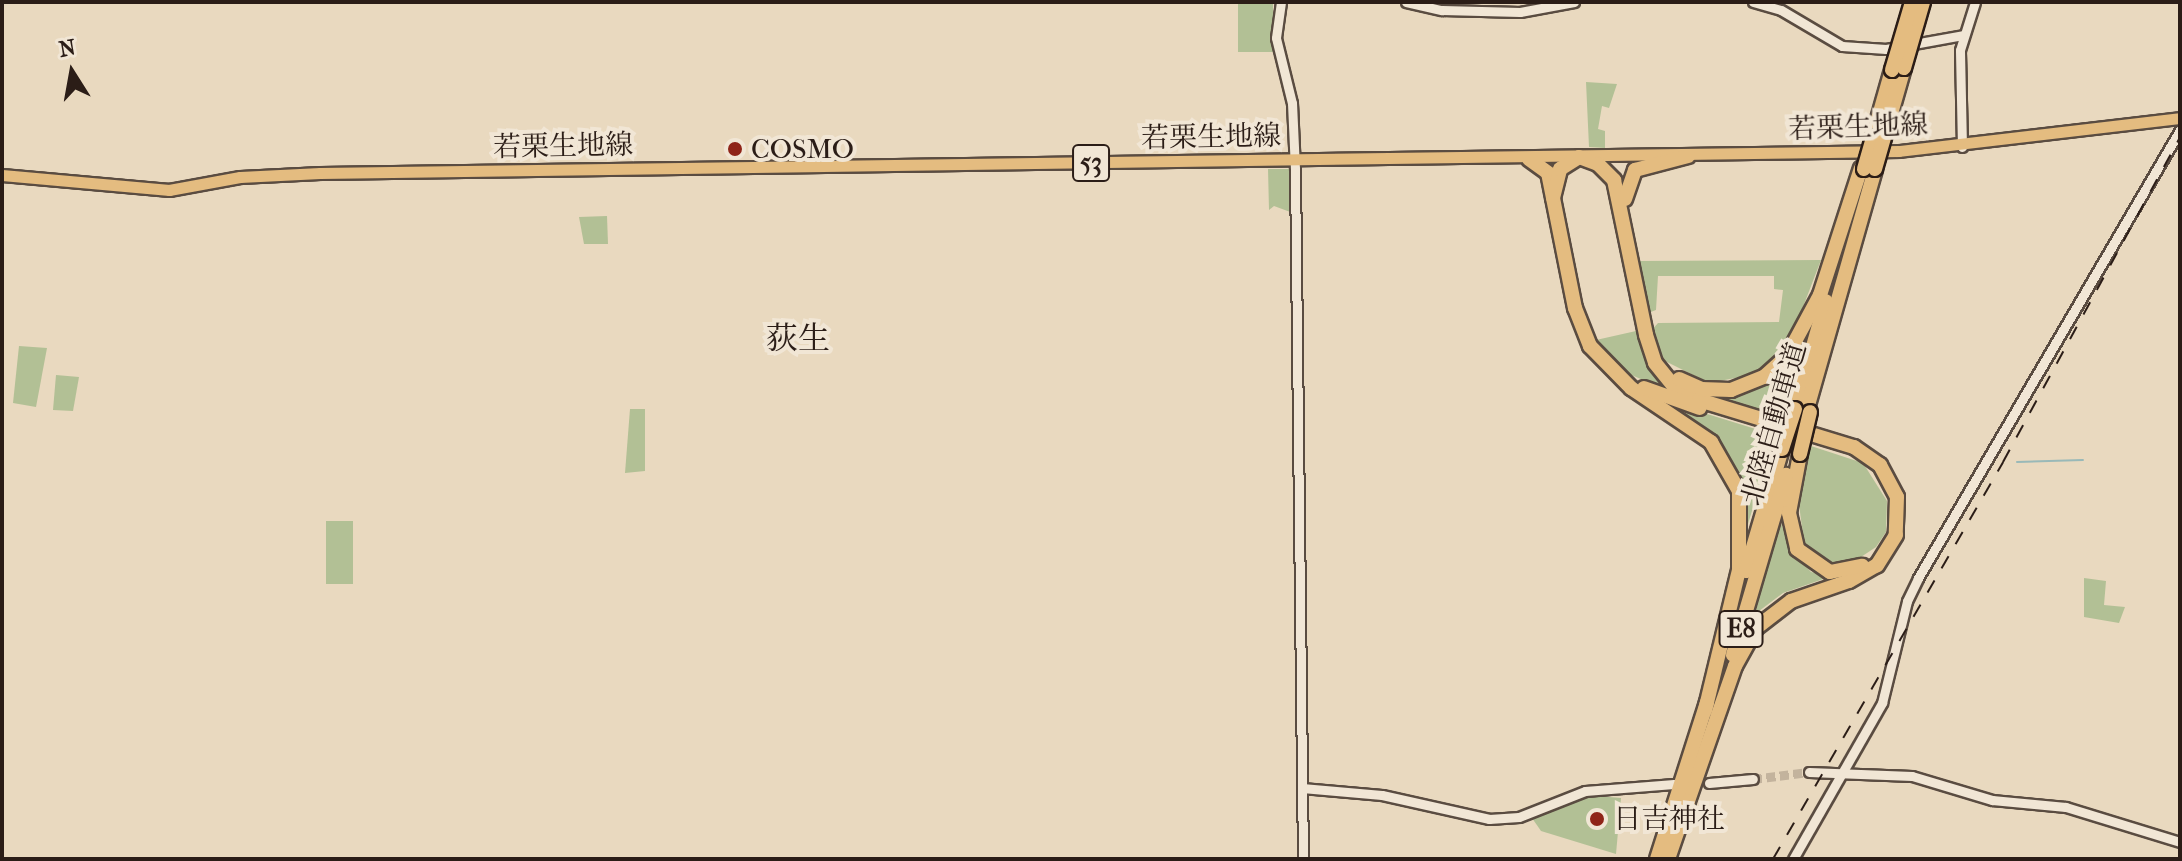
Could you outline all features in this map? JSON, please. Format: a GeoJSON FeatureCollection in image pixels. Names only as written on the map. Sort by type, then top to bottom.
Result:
{"type":"FeatureCollection","features":[{"type":"Feature","properties":{"kind":"highway","name":"北陸自動車道"},"geometry":{"type":"LineString","coordinates":[[1668,859],[1792,451],[1867,168],[1898,69],[1912,2]]}},
{"type":"Feature","properties":{"kind":"highway","name":"北陸自動車道"},"geometry":{"type":"LineString","coordinates":[[1876,137],[1877,121],[1923,2]]}},
{"type":"Feature","properties":{"kind":"highway"},"geometry":{"type":"LineString","coordinates":[[1624,213],[1627,180],[1635,170],[1688,156]]}},
{"type":"Feature","properties":{"kind":"highway"},"geometry":{"type":"LineString","coordinates":[[1553,198],[1560,169],[1579,157],[1609,174],[1624,213],[1646,335],[1655,363],[1681,390],[1854,447],[1886,472],[1898,506],[1896,535],[1877,565],[1849,581],[1791,601],[1756,628],[1735,666],[1686,807]]}},
{"type":"Feature","properties":{"kind":"highway"},"geometry":{"type":"LineString","coordinates":[[1529,159],[1546,169],[1578,319],[1603,363],[1641,396],[1703,434],[1725,460],[1739,491],[1739,570],[1705,711]]}},
{"type":"Feature","properties":{"kind":"highway","name":"北陸自動車道"},"geometry":{"type":"LineString","coordinates":[[1803,411],[1824,348],[1867,168]]}},
{"type":"Feature","properties":{"kind":"highway"},"geometry":{"type":"LineString","coordinates":[[1646,335],[1668,371],[1692,386],[1731,390],[1764,377],[1787,356],[1807,324],[1867,168]]}},
{"type":"Feature","properties":{"kind":"highway"},"geometry":{"type":"LineString","coordinates":[[1603,363],[1671,399],[1827,444],[1869,464],[1885,488],[1891,520],[1880,549],[1856,569],[1822,569],[1797,549],[1789,513],[1792,451]]}},
{"type":"Feature","properties":{"kind":"highway","name":"北陸自動車道"},"geometry":{"type":"LineString","coordinates":[[1657,859],[1792,451]]}},
{"type":"Feature","properties":{"kind":"main road","name":"若栗生地線"},"geometry":{"type":"LineString","coordinates":[[2,175],[169,190],[240,177],[320,173],[1688,156],[1962,147],[2180,118]]}},
{"type":"Feature","properties":{"kind":"street"},"geometry":{"type":"LineString","coordinates":[[1281,2],[1276,38],[1292,103],[1295,160],[1303,859]]}},
{"type":"Feature","properties":{"kind":"street"},"geometry":{"type":"LineString","coordinates":[[1406,2],[1442,10],[1520,12],[1574,2]]}},
{"type":"Feature","properties":{"kind":"street"},"geometry":{"type":"LineString","coordinates":[[1753,2],[1781,10],[1842,46],[1886,49],[1963,35]]}},
{"type":"Feature","properties":{"kind":"street"},"geometry":{"type":"LineString","coordinates":[[1962,147],[1963,35],[1975,2]]}},
{"type":"Feature","properties":{"kind":"street"},"geometry":{"type":"LineString","coordinates":[[1793,859],[1844,772],[1890,684],[1903,615],[1918,578],[2180,130]]}},
{"type":"Feature","properties":{"kind":"street"},"geometry":{"type":"LineString","coordinates":[[1809,772],[1912,776],[1992,800],[2066,807],[2180,842]]}},
{"type":"Feature","properties":{"kind":"street"},"geometry":{"type":"LineString","coordinates":[[1709,783],[1753,779]]}},
{"type":"Feature","properties":{"kind":"street"},"geometry":{"type":"LineString","coordinates":[[1302,788],[1382,795],[1489,819],[1519,817],[1585,791],[1674,784]]}},
{"type":"Feature","properties":{"kind":"green space"},"geometry":{"type":"Polygon","coordinates":[[[1238,2],[1273,2],[1273,52],[1238,52],[1238,2]]]}},
{"type":"Feature","properties":{"kind":"green space"},"geometry":{"type":"Polygon","coordinates":[[[1586,82],[1617,84],[1609,108],[1602,106],[1598,129],[1605,131],[1605,148],[1589,147],[1586,82]]]}},
{"type":"Feature","properties":{"kind":"green space"},"geometry":{"type":"Polygon","coordinates":[[[1268,169],[1292,169],[1293,213],[1274,206],[1269,210],[1268,169]]]}},
{"type":"Feature","properties":{"kind":"green space"},"geometry":{"type":"Polygon","coordinates":[[[607,216],[608,244],[584,244],[579,217],[607,216]]]}},
{"type":"Feature","properties":{"kind":"green space"},"geometry":{"type":"Polygon","coordinates":[[[1821,260],[1793,333],[1778,354],[1751,375],[1709,383],[1665,361],[1650,332],[1658,323],[1779,322],[1783,290],[1774,289],[1774,276],[1658,276],[1656,310],[1648,313],[1638,261],[1821,260]]]}},
{"type":"Feature","properties":{"kind":"green space"},"geometry":{"type":"Polygon","coordinates":[[[1636,331],[1648,358],[1682,396],[1624,372],[1596,340],[1636,331]]]}},
{"type":"Feature","properties":{"kind":"green space"},"geometry":{"type":"Polygon","coordinates":[[[1805,340],[1781,417],[1697,390],[1723,394],[1793,356],[1805,340]]]}},
{"type":"Feature","properties":{"kind":"green space"},"geometry":{"type":"Polygon","coordinates":[[[19,346],[47,348],[36,407],[13,403],[19,346]]]}},
{"type":"Feature","properties":{"kind":"green space"},"geometry":{"type":"Polygon","coordinates":[[[56,375],[79,377],[73,411],[53,410],[56,375]]]}},
{"type":"Feature","properties":{"kind":"green space"},"geometry":{"type":"Polygon","coordinates":[[[1662,400],[1775,435],[1748,524],[1739,474],[1715,436],[1662,400]]]}},
{"type":"Feature","properties":{"kind":"green space"},"geometry":{"type":"Polygon","coordinates":[[[630,409],[645,409],[645,471],[625,473],[630,409]]]}},
{"type":"Feature","properties":{"kind":"green space"},"geometry":{"type":"Polygon","coordinates":[[[1811,446],[1863,463],[1887,501],[1886,532],[1876,547],[1849,565],[1825,562],[1804,542],[1798,497],[1811,446]]]}},
{"type":"Feature","properties":{"kind":"green space"},"geometry":{"type":"Polygon","coordinates":[[[1779,519],[1794,553],[1811,572],[1832,576],[1783,593],[1755,614],[1779,519]]]}},
{"type":"Feature","properties":{"kind":"green space"},"geometry":{"type":"Polygon","coordinates":[[[326,521],[353,521],[353,584],[326,584],[326,521]]]}},
{"type":"Feature","properties":{"kind":"green space"},"geometry":{"type":"Polygon","coordinates":[[[2084,578],[2106,581],[2104,605],[2125,607],[2119,623],[2084,617],[2084,578]]]}},
{"type":"Feature","properties":{"kind":"green space"},"geometry":{"type":"Polygon","coordinates":[[[1587,795],[1621,798],[1616,854],[1541,831],[1532,818],[1587,795]]]}},
{"type":"Feature","properties":{"kind":"waterway"},"geometry":{"type":"LineString","coordinates":[[2017,462],[2083,460]]}},
{"type":"Feature","properties":{"kind":"tunnel"},"geometry":{"type":"LineString","coordinates":[[1753,779],[1809,772]]}},
{"type":"Feature","properties":{"kind":"railway"},"geometry":{"type":"LineString","coordinates":[[1773,859],[2003,462],[2180,138]]}},
{"type":"Feature","properties":{"kind":"place","name":"COSMO"},"geometry":{"type":"Point","coordinates":[735,149]}},
{"type":"Feature","properties":{"kind":"place","name":"日吉神社"},"geometry":{"type":"Point","coordinates":[1597,819]}},
{"type":"Feature","properties":{"kind":"district","name":"荻生"},"geometry":{"type":"Point","coordinates":[798,339]}}]}
